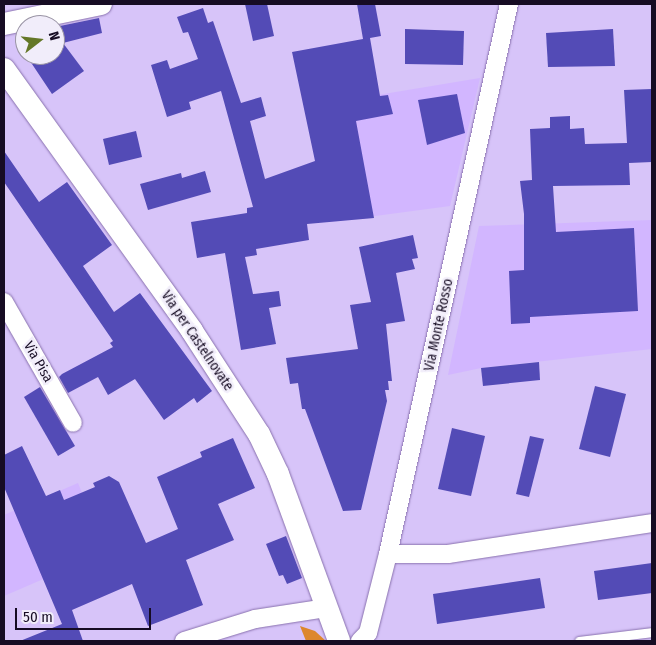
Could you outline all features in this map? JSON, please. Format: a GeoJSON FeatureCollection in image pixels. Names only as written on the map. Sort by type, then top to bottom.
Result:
{"type":"FeatureCollection","features":[{"type":"Feature","properties":{"kind":"street"},"geometry":{"type":"LineString","coordinates":[[4,24],[101,4]]}},
{"type":"Feature","properties":{"kind":"street","name":"Via Monte Rosso"},"geometry":{"type":"LineString","coordinates":[[360,641],[368,634],[388,554],[509,4]]}},
{"type":"Feature","properties":{"kind":"street","name":"Via per Castelnovate"},"geometry":{"type":"LineString","coordinates":[[4,69],[192,331],[259,434],[278,474],[339,641]]}},
{"type":"Feature","properties":{"kind":"street","name":"Via Pisa"},"geometry":{"type":"LineString","coordinates":[[4,302],[73,422]]}},
{"type":"Feature","properties":{"kind":"street"},"geometry":{"type":"LineString","coordinates":[[388,554],[448,554],[652,523]]}},
{"type":"Feature","properties":{"kind":"street"},"geometry":{"type":"LineString","coordinates":[[184,641],[255,619],[327,608]]}},
{"type":"Feature","properties":{"kind":"lane"},"geometry":{"type":"LineString","coordinates":[[579,641],[652,632]]}},
{"type":"Feature","properties":{"kind":"shaded area"},"geometry":{"type":"Polygon","coordinates":[[[480,78],[450,206],[330,222],[305,107],[480,78]]]}},
{"type":"Feature","properties":{"kind":"shaded area"},"geometry":{"type":"Polygon","coordinates":[[[652,220],[652,349],[481,368],[448,375],[479,226],[652,220]]]}},
{"type":"Feature","properties":{"kind":"shaded area"},"geometry":{"type":"Polygon","coordinates":[[[78,483],[106,552],[4,596],[4,515],[78,483]]]}},
{"type":"Feature","properties":{"kind":"shaded area"},"geometry":{"type":"Polygon","coordinates":[[[300,626],[315,631],[326,641],[306,641],[300,626]]]}},
{"type":"Feature","properties":{"kind":"building"},"geometry":{"type":"Polygon","coordinates":[[[245,4],[267,4],[274,36],[253,41],[245,4]]]}},
{"type":"Feature","properties":{"kind":"building"},"geometry":{"type":"Polygon","coordinates":[[[357,4],[375,4],[381,36],[370,38],[380,96],[388,95],[393,114],[356,121],[374,218],[307,224],[309,240],[256,249],[257,255],[245,257],[253,294],[279,291],[281,306],[269,308],[276,344],[241,350],[225,253],[197,258],[191,222],[247,213],[247,208],[253,207],[221,91],[189,102],[191,109],[167,117],[151,65],[167,60],[170,69],[198,59],[188,32],[183,33],[177,17],[203,8],[208,23],[213,21],[241,103],[261,97],[266,116],[250,121],[265,179],[315,161],[292,52],[363,39],[357,4]]]}},
{"type":"Feature","properties":{"kind":"building"},"geometry":{"type":"Polygon","coordinates":[[[99,18],[102,33],[65,42],[65,25],[99,18]]]}},
{"type":"Feature","properties":{"kind":"building"},"geometry":{"type":"Polygon","coordinates":[[[405,29],[464,31],[463,65],[405,64],[405,29]]]}},
{"type":"Feature","properties":{"kind":"building"},"geometry":{"type":"Polygon","coordinates":[[[613,29],[615,66],[548,67],[546,33],[613,29]]]}},
{"type":"Feature","properties":{"kind":"building"},"geometry":{"type":"Polygon","coordinates":[[[65,46],[84,71],[52,94],[33,65],[65,65],[65,46]]]}},
{"type":"Feature","properties":{"kind":"building"},"geometry":{"type":"Polygon","coordinates":[[[652,89],[652,162],[629,163],[630,185],[553,186],[556,232],[634,228],[638,311],[530,317],[530,323],[511,324],[509,271],[524,270],[524,214],[520,181],[532,180],[530,129],[550,128],[550,117],[570,116],[570,129],[584,128],[585,144],[627,143],[624,90],[652,89]]]}},
{"type":"Feature","properties":{"kind":"building"},"geometry":{"type":"Polygon","coordinates":[[[457,94],[465,133],[427,145],[418,100],[457,94]]]}},
{"type":"Feature","properties":{"kind":"building"},"geometry":{"type":"Polygon","coordinates":[[[136,131],[142,157],[109,165],[103,139],[136,131]]]}},
{"type":"Feature","properties":{"kind":"building"},"geometry":{"type":"Polygon","coordinates":[[[4,151],[39,202],[67,182],[112,245],[83,266],[114,312],[140,293],[212,391],[197,403],[194,398],[164,420],[135,379],[108,395],[98,377],[68,393],[59,377],[113,347],[110,343],[113,341],[4,182],[4,151]]]}},
{"type":"Feature","properties":{"kind":"building"},"geometry":{"type":"Polygon","coordinates":[[[205,171],[211,192],[148,210],[140,184],[181,173],[182,178],[205,171]]]}},
{"type":"Feature","properties":{"kind":"building"},"geometry":{"type":"Polygon","coordinates":[[[413,235],[418,258],[412,259],[415,269],[396,273],[405,321],[386,324],[392,381],[388,381],[389,390],[385,390],[387,401],[361,510],[343,511],[305,409],[302,409],[298,383],[290,384],[286,358],[358,349],[350,305],[371,302],[359,247],[413,235]]]}},
{"type":"Feature","properties":{"kind":"building"},"geometry":{"type":"Polygon","coordinates":[[[539,362],[540,380],[483,386],[481,368],[539,362]]]}},
{"type":"Feature","properties":{"kind":"building"},"geometry":{"type":"Polygon","coordinates":[[[595,386],[626,394],[610,457],[579,449],[595,386]]]}},
{"type":"Feature","properties":{"kind":"building"},"geometry":{"type":"Polygon","coordinates":[[[40,387],[75,446],[58,456],[24,397],[40,387]]]}},
{"type":"Feature","properties":{"kind":"building"},"geometry":{"type":"Polygon","coordinates":[[[452,428],[485,436],[471,496],[438,489],[452,428]]]}},
{"type":"Feature","properties":{"kind":"building"},"geometry":{"type":"Polygon","coordinates":[[[530,436],[544,439],[529,497],[516,494],[530,436]]]}},
{"type":"Feature","properties":{"kind":"building"},"geometry":{"type":"Polygon","coordinates":[[[233,438],[255,488],[218,504],[234,540],[186,560],[203,605],[148,626],[132,584],[72,610],[83,641],[20,641],[62,624],[4,487],[4,455],[22,446],[46,496],[60,490],[64,500],[95,487],[93,483],[109,476],[119,482],[146,543],[178,529],[157,477],[202,457],[200,452],[233,438]]]}},
{"type":"Feature","properties":{"kind":"building"},"geometry":{"type":"Polygon","coordinates":[[[286,536],[302,578],[287,584],[283,575],[279,576],[266,544],[286,536]]]}},
{"type":"Feature","properties":{"kind":"building"},"geometry":{"type":"Polygon","coordinates":[[[652,563],[652,593],[598,600],[594,571],[652,563]]]}},
{"type":"Feature","properties":{"kind":"building"},"geometry":{"type":"Polygon","coordinates":[[[540,578],[545,608],[437,624],[433,594],[540,578]]]}}]}
